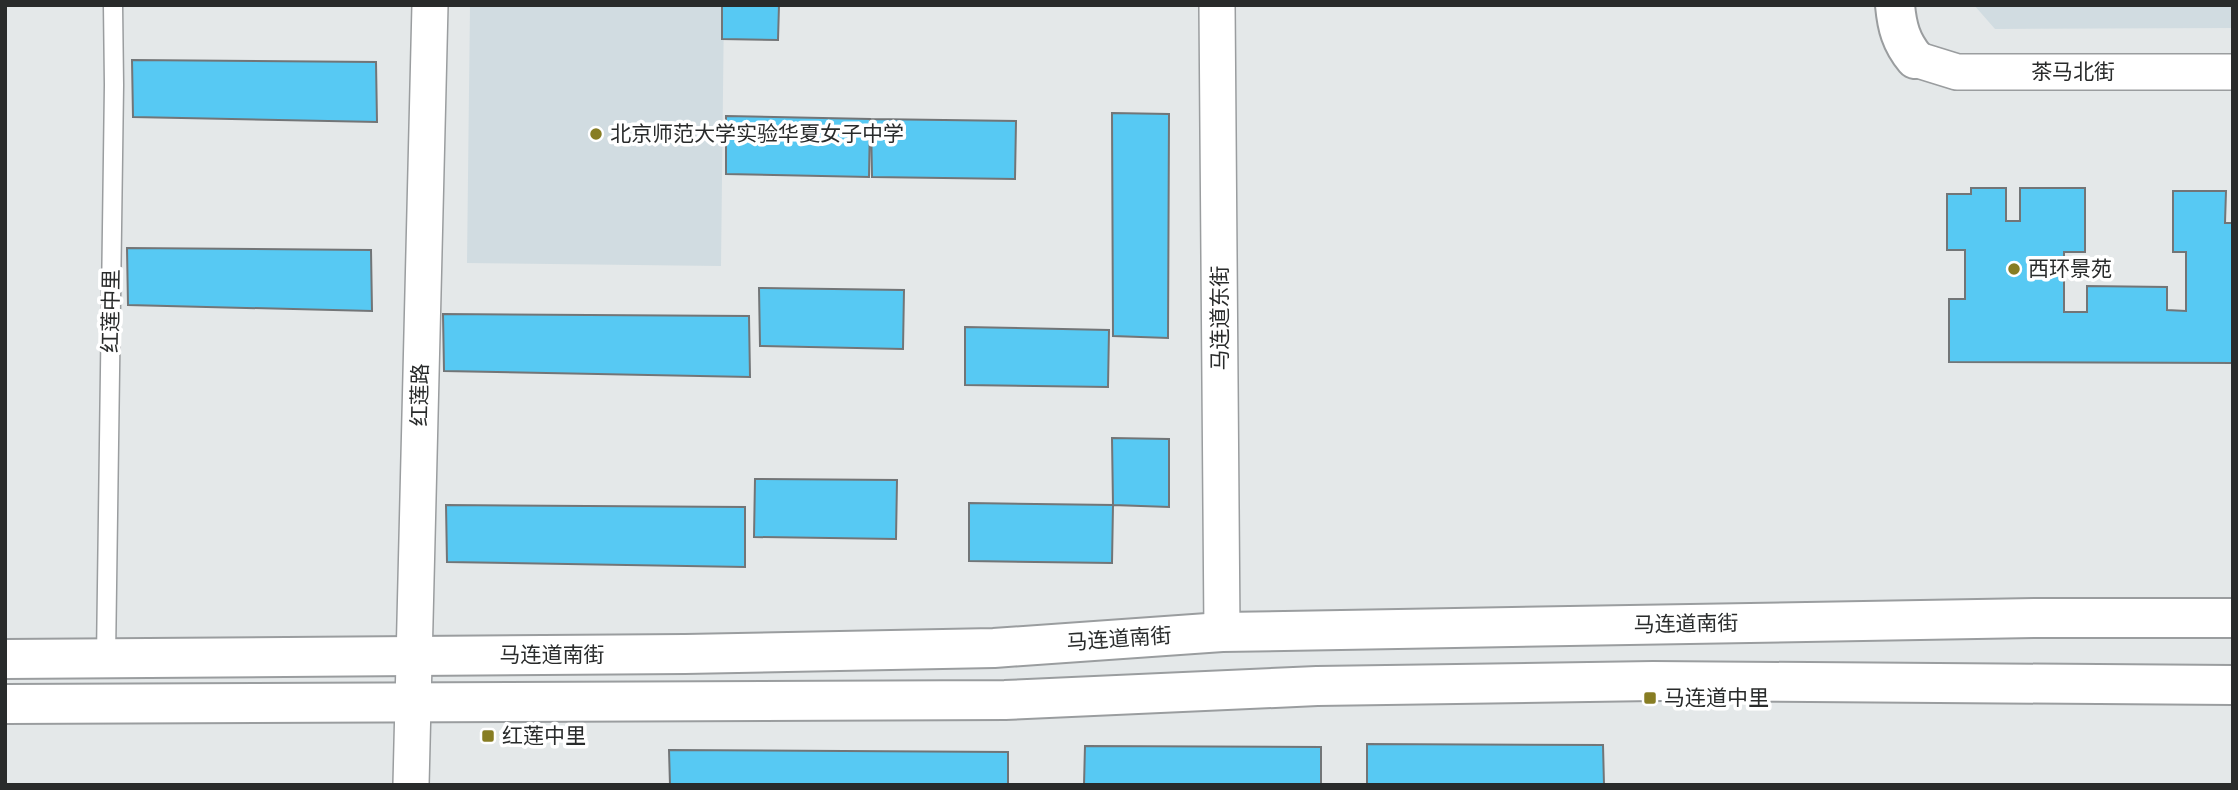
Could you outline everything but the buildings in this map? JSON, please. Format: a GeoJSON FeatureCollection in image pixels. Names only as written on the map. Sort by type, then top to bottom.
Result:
{"type":"FeatureCollection","features":[{"type":"Feature","properties":{"kind":"street","name":"红莲路"},"geometry":{"type":"LineString","coordinates":[[411,785],[430,5]]}},
{"type":"Feature","properties":{"kind":"street","name":"马连道东街"},"geometry":{"type":"LineString","coordinates":[[1217,5],[1222,632]]}},
{"type":"Feature","properties":{"kind":"street"},"geometry":{"type":"LineString","coordinates":[[1895,5],[1897,27],[1915,59]]}},
{"type":"Feature","properties":{"kind":"street","name":"茶马北街"},"geometry":{"type":"LineString","coordinates":[[1915,59],[1957,72],[2233,72]]}},
{"type":"Feature","properties":{"kind":"street","name":"马连道南街"},"geometry":{"type":"LineString","coordinates":[[5,659],[699,654],[993,648],[1222,632],[2007,618],[2233,618]]}},
{"type":"Feature","properties":{"kind":"street"},"geometry":{"type":"LineString","coordinates":[[5,704],[1005,700],[1317,686],[1653,681],[2233,685]]}},
{"type":"Feature","properties":{"kind":"lane","name":"红莲中里"},"geometry":{"type":"LineString","coordinates":[[106,658],[113,5]]}},
{"type":"Feature","properties":{"kind":"shaded area","name":"北京师范大学实验华夏女子中学"},"geometry":{"type":"Polygon","coordinates":[[[470,5],[724,5],[721,266],[467,263],[470,5]]]}},
{"type":"Feature","properties":{"kind":"shaded area"},"geometry":{"type":"Polygon","coordinates":[[[1974,5],[2233,5],[2233,28],[1995,29],[1974,5]]]}},
{"type":"Feature","properties":{"kind":"place","name":"北京师范大学实验华夏女子中学"},"geometry":{"type":"Point","coordinates":[596,134]}},
{"type":"Feature","properties":{"kind":"place","name":"西环景苑"},"geometry":{"type":"Point","coordinates":[2014,269]}},
{"type":"Feature","properties":{"kind":"place","name":"马连道中里"},"geometry":{"type":"Point","coordinates":[1650,698]}},
{"type":"Feature","properties":{"kind":"place","name":"红莲中里"},"geometry":{"type":"Point","coordinates":[488,736]}}]}
